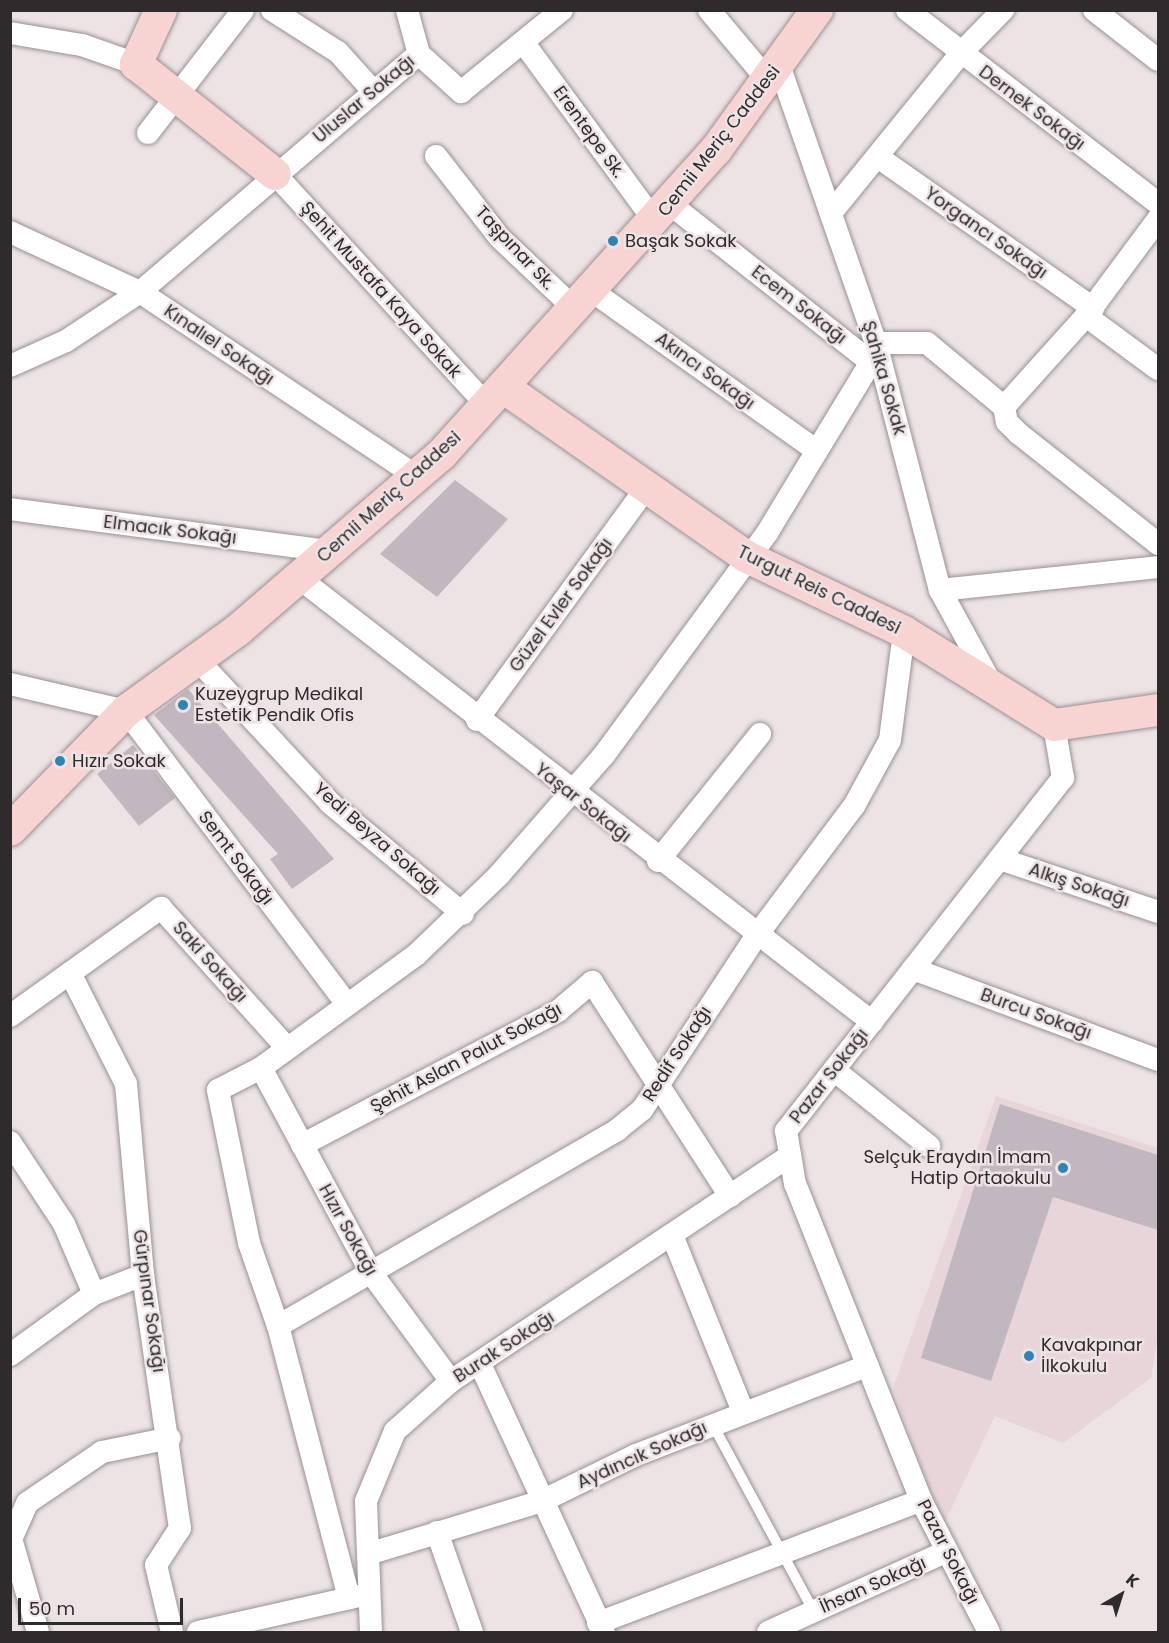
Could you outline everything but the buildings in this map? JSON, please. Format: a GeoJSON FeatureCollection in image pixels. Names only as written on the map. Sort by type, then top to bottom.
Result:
{"type":"FeatureCollection","features":[{"type":"Feature","properties":{"kind":"street"},"geometry":{"type":"LineString","coordinates":[[136,64],[161,10]]}},
{"type":"Feature","properties":{"kind":"street"},"geometry":{"type":"LineString","coordinates":[[148,133],[243,10]]}},
{"type":"Feature","properties":{"kind":"street"},"geometry":{"type":"LineString","coordinates":[[272,10],[338,52],[373,91]]}},
{"type":"Feature","properties":{"kind":"street","name":"Uluslar Sokağı"},"geometry":{"type":"LineString","coordinates":[[10,366],[66,341],[140,292],[275,174],[419,54],[407,10]]}},
{"type":"Feature","properties":{"kind":"street"},"geometry":{"type":"LineString","coordinates":[[419,54],[461,92],[562,10]]}},
{"type":"Feature","properties":{"kind":"street"},"geometry":{"type":"LineString","coordinates":[[709,10],[773,72]]}},
{"type":"Feature","properties":{"kind":"street","name":"Cemii Meriç Caddesi"},"geometry":{"type":"LineString","coordinates":[[10,830],[126,711],[195,657],[238,630],[417,477],[495,396],[662,213],[773,72],[817,10]]}},
{"type":"Feature","properties":{"kind":"street","name":"Dernek Sokağı"},"geometry":{"type":"LineString","coordinates":[[908,10],[960,54],[1158,203]]}},
{"type":"Feature","properties":{"kind":"street"},"geometry":{"type":"LineString","coordinates":[[831,213],[878,158],[960,54],[1003,10]]}},
{"type":"Feature","properties":{"kind":"street"},"geometry":{"type":"LineString","coordinates":[[1094,10],[1158,60]]}},
{"type":"Feature","properties":{"kind":"street"},"geometry":{"type":"LineString","coordinates":[[10,33],[82,45],[136,64],[275,174]]}},
{"type":"Feature","properties":{"kind":"street","name":"Erentepe Sk."},"geometry":{"type":"LineString","coordinates":[[523,42],[662,213]]}},
{"type":"Feature","properties":{"kind":"street","name":"Şahika Sokak"},"geometry":{"type":"LineString","coordinates":[[773,72],[831,213],[874,352],[940,590],[994,688]]}},
{"type":"Feature","properties":{"kind":"street","name":"Taşpınar Sk."},"geometry":{"type":"LineString","coordinates":[[436,156],[499,237],[584,300]]}},
{"type":"Feature","properties":{"kind":"street","name":"Yorgancı Sokağı"},"geometry":{"type":"LineString","coordinates":[[878,158],[1090,312],[1158,369]]}},
{"type":"Feature","properties":{"kind":"street","name":"Şehit Mustafa Kaya Sokak"},"geometry":{"type":"LineString","coordinates":[[275,174],[495,396]]}},
{"type":"Feature","properties":{"kind":"street","name":"Ecem Sokağı"},"geometry":{"type":"LineString","coordinates":[[662,213],[874,352]]}},
{"type":"Feature","properties":{"kind":"street"},"geometry":{"type":"LineString","coordinates":[[1004,407],[1090,312],[1158,219]]}},
{"type":"Feature","properties":{"kind":"street","name":"Kınalıel Sokağı"},"geometry":{"type":"LineString","coordinates":[[10,232],[140,292],[417,477]]}},
{"type":"Feature","properties":{"kind":"street","name":"Akıncı Sokağı"},"geometry":{"type":"LineString","coordinates":[[584,300],[817,452]]}},
{"type":"Feature","properties":{"kind":"street"},"geometry":{"type":"LineString","coordinates":[[198,1632],[253,1626],[360,1596],[278,1326],[249,1244],[218,1090],[261,1068],[463,914],[568,792],[604,754],[745,556],[767,533],[817,452],[874,352],[927,343],[1004,407],[1007,422],[1018,433],[1158,544]]}},
{"type":"Feature","properties":{"kind":"street","name":"Turgut Reis Caddesi"},"geometry":{"type":"LineString","coordinates":[[495,396],[745,556],[904,632],[1053,725]]}},
{"type":"Feature","properties":{"kind":"street","name":"Güzel Evler Sokağı"},"geometry":{"type":"LineString","coordinates":[[477,720],[644,491]]}},
{"type":"Feature","properties":{"kind":"street","name":"Elmacık Sokağı"},"geometry":{"type":"LineString","coordinates":[[10,509],[330,551]]}},
{"type":"Feature","properties":{"kind":"street"},"geometry":{"type":"LineString","coordinates":[[940,590],[1158,567]]}},
{"type":"Feature","properties":{"kind":"street","name":"Yaşar Sokağı"},"geometry":{"type":"LineString","coordinates":[[299,578],[568,792],[872,1022]]}},
{"type":"Feature","properties":{"kind":"street","name":"Redif Sokağı"},"geometry":{"type":"LineString","coordinates":[[278,1326],[372,1274],[617,1130],[642,1110],[657,1080],[757,935],[854,806],[891,740],[904,632]]}},
{"type":"Feature","properties":{"kind":"street","name":"Yedi Beyza Sokağı"},"geometry":{"type":"LineString","coordinates":[[195,657],[330,803],[463,914]]}},
{"type":"Feature","properties":{"kind":"street"},"geometry":{"type":"LineString","coordinates":[[10,684],[126,711]]}},
{"type":"Feature","properties":{"kind":"street"},"geometry":{"type":"LineString","coordinates":[[1053,725],[1158,710]]}},
{"type":"Feature","properties":{"kind":"street","name":"Semt Sokağı"},"geometry":{"type":"LineString","coordinates":[[126,711],[347,1004]]}},
{"type":"Feature","properties":{"kind":"street","name":"Pazar Sokağı"},"geometry":{"type":"LineString","coordinates":[[989,1632],[945,1552],[921,1500],[795,1184],[786,1131],[1063,778],[1053,725]]}},
{"type":"Feature","properties":{"kind":"street"},"geometry":{"type":"LineString","coordinates":[[658,861],[760,734]]}},
{"type":"Feature","properties":{"kind":"street","name":"Alkış Sokağı"},"geometry":{"type":"LineString","coordinates":[[1000,859],[1158,912]]}},
{"type":"Feature","properties":{"kind":"street","name":"Saki Sokağı"},"geometry":{"type":"LineString","coordinates":[[10,1016],[161,908],[286,1047]]}},
{"type":"Feature","properties":{"kind":"street","name":"Burcu Sokağı"},"geometry":{"type":"LineString","coordinates":[[913,969],[1158,1060]]}},
{"type":"Feature","properties":{"kind":"street","name":"Gürpınar Sokağı"},"geometry":{"type":"LineString","coordinates":[[70,973],[126,1084],[142,1275],[170,1438],[180,1528],[156,1565],[172,1632]]}},
{"type":"Feature","properties":{"kind":"street","name":"Şehit Aslan Palut Sokağı"},"geometry":{"type":"LineString","coordinates":[[302,1145],[558,1011],[592,982],[730,1196]]}},
{"type":"Feature","properties":{"kind":"street","name":"Hızır Sokağı"},"geometry":{"type":"LineString","coordinates":[[261,1068],[372,1274],[451,1381]]}},
{"type":"Feature","properties":{"kind":"street"},"geometry":{"type":"LineString","coordinates":[[834,1070],[930,1146]]}},
{"type":"Feature","properties":{"kind":"street"},"geometry":{"type":"LineString","coordinates":[[10,1142],[19,1172],[64,1224],[94,1294]]}},
{"type":"Feature","properties":{"kind":"street","name":"Burak Sokağı"},"geometry":{"type":"LineString","coordinates":[[371,1632],[360,1596],[368,1554],[366,1501],[395,1431],[451,1381],[480,1364],[790,1156]]}},
{"type":"Feature","properties":{"kind":"street"},"geometry":{"type":"LineString","coordinates":[[672,1235],[743,1412]]}},
{"type":"Feature","properties":{"kind":"street"},"geometry":{"type":"LineString","coordinates":[[10,1354],[94,1294],[142,1275]]}},
{"type":"Feature","properties":{"kind":"street"},"geometry":{"type":"LineString","coordinates":[[480,1364],[601,1628],[784,1552],[921,1500]]}},
{"type":"Feature","properties":{"kind":"street","name":"Aydıncık Sokağı"},"geometry":{"type":"LineString","coordinates":[[368,1554],[542,1501],[713,1424],[867,1366]]}},
{"type":"Feature","properties":{"kind":"street"},"geometry":{"type":"LineString","coordinates":[[38,1632],[11,1536],[27,1503],[102,1452],[170,1438]]}},
{"type":"Feature","properties":{"kind":"street"},"geometry":{"type":"LineString","coordinates":[[437,1532],[472,1632]]}},
{"type":"Feature","properties":{"kind":"street","name":"İhsan Sokağı"},"geometry":{"type":"LineString","coordinates":[[768,1632],[945,1552]]}},
{"type":"Feature","properties":{"kind":"lane"},"geometry":{"type":"LineString","coordinates":[[713,1424],[784,1552],[814,1612]]}},
{"type":"Feature","properties":{"kind":"shaded area","name":"Kavakpınar İlkokulu"},"geometry":{"type":"Polygon","coordinates":[[[996,1096],[1158,1148],[1158,1335],[1151,1378],[1063,1443],[995,1416],[943,1526],[893,1388],[996,1096]]]}},
{"type":"Feature","properties":{"kind":"place","name":"Başak Sokak"},"geometry":{"type":"Point","coordinates":[613,241]}},
{"type":"Feature","properties":{"kind":"place","name":"Kuzeygrup Medikal Estetik Pendik Ofis"},"geometry":{"type":"Point","coordinates":[183,705]}},
{"type":"Feature","properties":{"kind":"place","name":"Hızır Sokak"},"geometry":{"type":"Point","coordinates":[60,761]}},
{"type":"Feature","properties":{"kind":"place","name":"Selçuk Eraydın İmam Hatip Ortaokulu"},"geometry":{"type":"Point","coordinates":[1063,1168]}},
{"type":"Feature","properties":{"kind":"place","name":"Kavakpınar İlkokulu"},"geometry":{"type":"Point","coordinates":[1029,1356]}}]}
